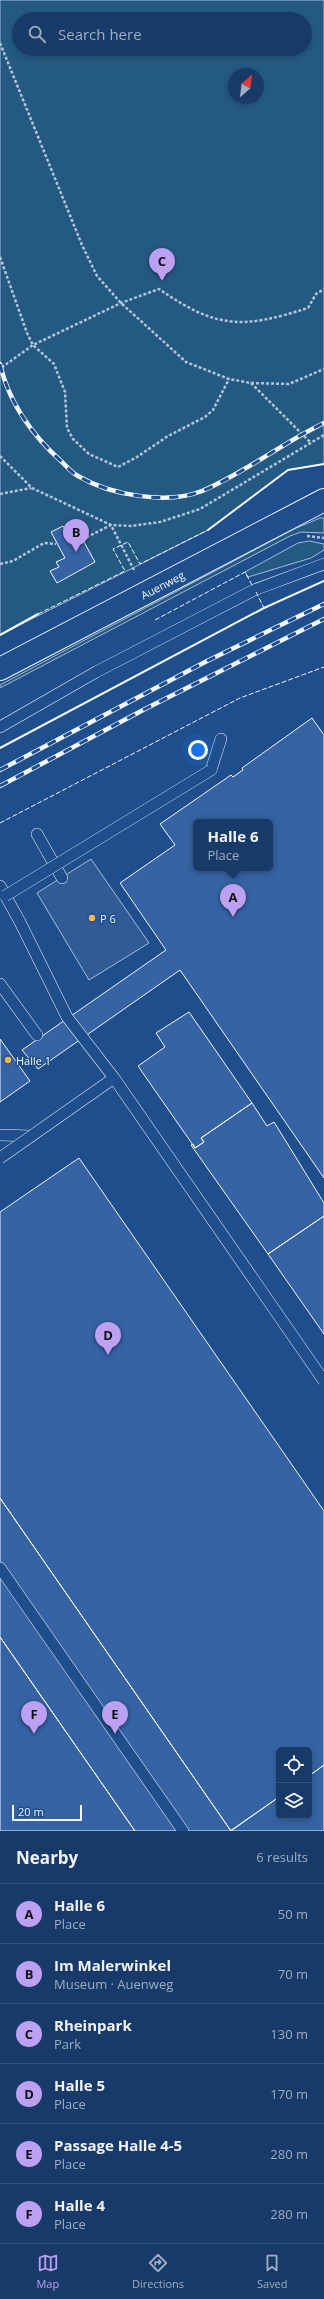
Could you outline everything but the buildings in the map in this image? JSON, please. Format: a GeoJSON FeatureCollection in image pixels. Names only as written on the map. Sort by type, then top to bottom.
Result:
{"type":"FeatureCollection","features":[{"type":"Feature","properties":{"kind":"street","name":"Auenweg"},"geometry":{"type":"LineString","coordinates":[[0,669],[324,500]]}},
{"type":"Feature","properties":{"kind":"lane"},"geometry":{"type":"LineString","coordinates":[[0,727],[96,672],[254,590],[324,564]]}},
{"type":"Feature","properties":{"kind":"lane"},"geometry":{"type":"LineString","coordinates":[[221,739],[211,770],[3,891],[67,1017],[114,1078],[324,1381]]}},
{"type":"Feature","properties":{"kind":"lane"},"geometry":{"type":"LineString","coordinates":[[37,834],[62,878]]}},
{"type":"Feature","properties":{"kind":"lane"},"geometry":{"type":"LineString","coordinates":[[0,984],[37,1035]]}},
{"type":"Feature","properties":{"kind":"lane"},"geometry":{"type":"LineString","coordinates":[[0,1158],[114,1078]]}},
{"type":"Feature","properties":{"kind":"lane"},"geometry":{"type":"LineString","coordinates":[[0,1158],[114,1078],[324,1381]]}},
{"type":"Feature","properties":{"kind":"lane"},"geometry":{"type":"LineString","coordinates":[[0,1135],[30,1136]]}},
{"type":"Feature","properties":{"kind":"lane"},"geometry":{"type":"LineString","coordinates":[[0,1568],[183,1831]]}},
{"type":"Feature","properties":{"kind":"path"},"geometry":{"type":"LineString","coordinates":[[0,43],[82,245],[97,276],[121,303],[186,362],[229,379],[251,384],[289,384],[324,369]]}},
{"type":"Feature","properties":{"kind":"path"},"geometry":{"type":"LineString","coordinates":[[0,257],[33,345],[54,364],[65,392],[67,428],[73,439],[89,454],[118,467],[137,457],[168,436],[204,417],[213,410],[229,379]]}},
{"type":"Feature","properties":{"kind":"path"},"geometry":{"type":"LineString","coordinates":[[0,372],[1,368],[33,345],[121,303],[159,289],[187,308],[209,318],[234,322],[268,320],[308,308],[316,294],[324,289]]}},
{"type":"Feature","properties":{"kind":"path"},"geometry":{"type":"LineString","coordinates":[[251,384],[310,442]]}},
{"type":"Feature","properties":{"kind":"path"},"geometry":{"type":"LineString","coordinates":[[0,456],[32,488],[111,525],[131,526],[160,522],[200,509],[324,435]]}},
{"type":"Feature","properties":{"kind":"path"},"geometry":{"type":"LineString","coordinates":[[0,494],[32,488]]}},
{"type":"Feature","properties":{"kind":"path"},"geometry":{"type":"LineString","coordinates":[[73,544],[111,525]]}},
{"type":"Feature","properties":{"kind":"path"},"geometry":{"type":"LineString","coordinates":[[111,525],[146,592]]}},
{"type":"Feature","properties":{"kind":"path"},"geometry":{"type":"LineString","coordinates":[[0,564],[13,561],[44,543],[56,544]]}},
{"type":"Feature","properties":{"kind":"shaded area"},"geometry":{"type":"Polygon","coordinates":[[[0,0],[324,0],[324,464],[288,470],[208,530],[0,635],[0,0]]]}},
{"type":"Feature","properties":{"kind":"shaded area"},"geometry":{"type":"Polygon","coordinates":[[[320,518],[324,518],[324,533],[301,532],[290,536],[0,688],[0,685],[294,529],[320,518]]]}},
{"type":"Feature","properties":{"kind":"shaded area"},"geometry":{"type":"Polygon","coordinates":[[[309,541],[324,544],[324,550],[311,558],[248,577],[245,572],[298,543],[309,541]]]}},
{"type":"Feature","properties":{"kind":"shaded area","name":"P 6"},"geometry":{"type":"Polygon","coordinates":[[[91,859],[149,943],[89,980],[37,893],[91,859]]]}},
{"type":"Feature","properties":{"kind":"railway"},"geometry":{"type":"LineString","coordinates":[[0,364],[9,392],[16,405],[32,430],[51,452],[78,476],[91,483],[122,493],[139,496],[172,497],[202,491],[233,476],[324,423]]}},
{"type":"Feature","properties":{"kind":"railway"},"geometry":{"type":"LineString","coordinates":[[0,770],[207,661],[324,604]]}},
{"type":"Feature","properties":{"kind":"railway"},"geometry":{"type":"LineString","coordinates":[[0,786],[145,709],[324,619]]}},
{"type":"Feature","properties":{"kind":"fence"},"geometry":{"type":"LineString","coordinates":[[38,614],[125,571],[113,549],[128,542],[140,564],[208,530]]}},
{"type":"Feature","properties":{"kind":"fence"},"geometry":{"type":"LineString","coordinates":[[155,620],[245,572],[253,587]]}},
{"type":"Feature","properties":{"kind":"fence"},"geometry":{"type":"LineString","coordinates":[[256,592],[264,608]]}},
{"type":"Feature","properties":{"kind":"fence"},"geometry":{"type":"LineString","coordinates":[[0,823],[240,698],[324,667]]}},
{"type":"Feature","properties":{"kind":"wall"},"geometry":{"type":"LineString","coordinates":[[208,530],[288,470],[324,464]]}},
{"type":"Feature","properties":{"kind":"wall"},"geometry":{"type":"LineString","coordinates":[[0,748],[264,608],[324,581]]}},
{"type":"Feature","properties":{"kind":"wall"},"geometry":{"type":"LineString","coordinates":[[0,635],[38,614]]}},
{"type":"Feature","properties":{"kind":"place","name":"Rheinpark"},"geometry":{"type":"Point","coordinates":[162,281]}},
{"type":"Feature","properties":{"kind":"place","name":"Im Malerwinkel"},"geometry":{"type":"Point","coordinates":[76,552]}},
{"type":"Feature","properties":{"kind":"place","name":"Halle 6"},"geometry":{"type":"Point","coordinates":[233,917]}},
{"type":"Feature","properties":{"kind":"place","name":"P 6"},"geometry":{"type":"Point","coordinates":[92,918]}},
{"type":"Feature","properties":{"kind":"place","name":"Halle 1"},"geometry":{"type":"Point","coordinates":[8,1060]}},
{"type":"Feature","properties":{"kind":"place","name":"Halle 5"},"geometry":{"type":"Point","coordinates":[108,1355]}},
{"type":"Feature","properties":{"kind":"place","name":"Halle 4"},"geometry":{"type":"Point","coordinates":[34,1734]}},
{"type":"Feature","properties":{"kind":"place","name":"Passage Halle 4-5"},"geometry":{"type":"Point","coordinates":[115,1734]}}]}
